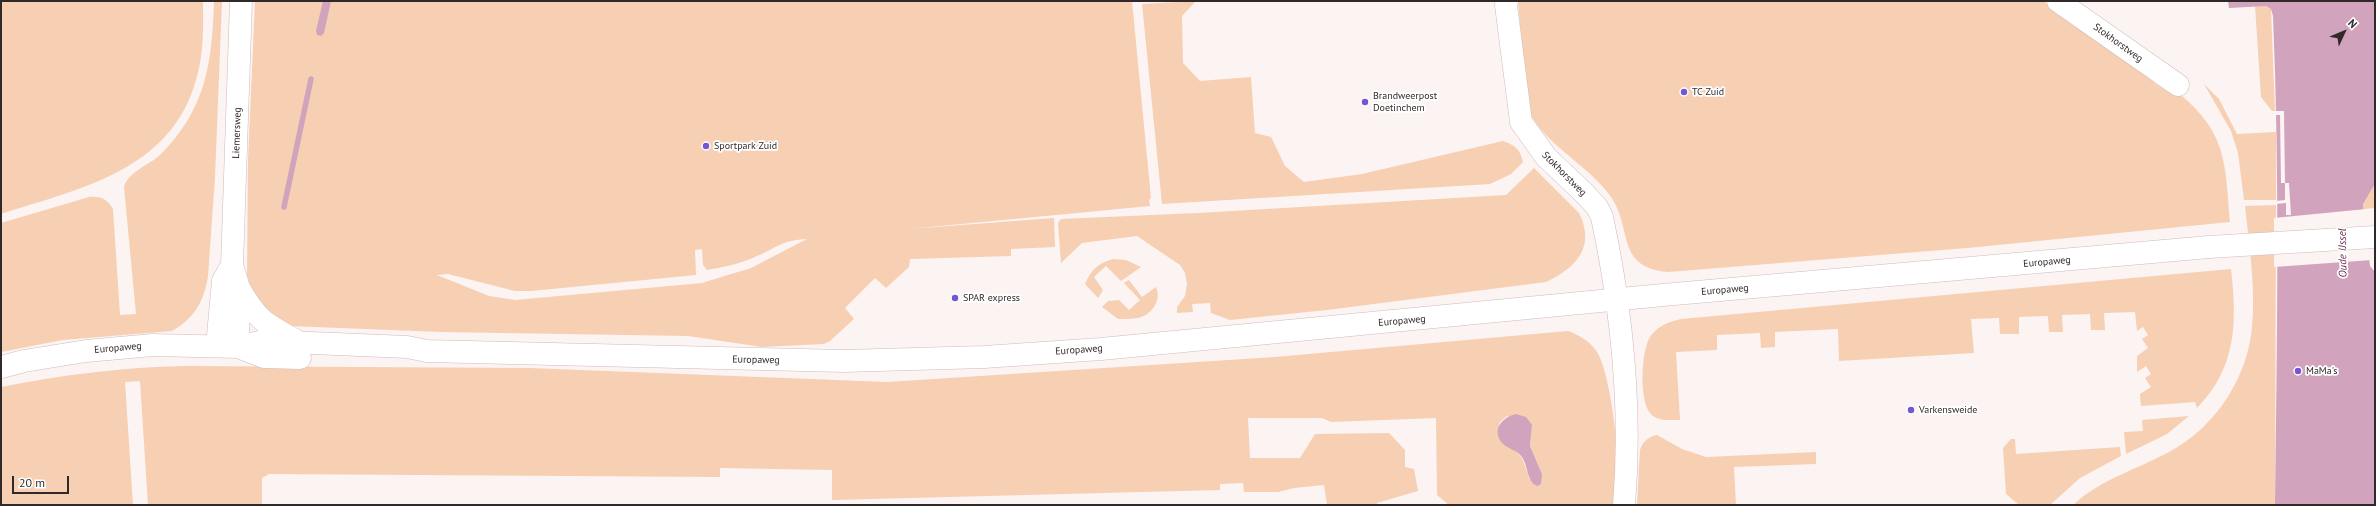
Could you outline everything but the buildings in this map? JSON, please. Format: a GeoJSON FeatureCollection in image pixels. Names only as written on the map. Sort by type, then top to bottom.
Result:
{"type":"FeatureCollection","features":[{"type":"Feature","properties":{"kind":"main road","name":"Liemersweg"},"geometry":{"type":"LineString","coordinates":[[227,347],[238,288],[232,265],[241,1]]}},
{"type":"Feature","properties":{"kind":"main road","name":"Stokhorstweg"},"geometry":{"type":"LineString","coordinates":[[1508,1],[1506,6],[1521,122],[1546,157],[1597,207],[1602,217],[1618,300]]}},
{"type":"Feature","properties":{"kind":"main road","name":"Stokhorstweg"},"geometry":{"type":"LineString","coordinates":[[2058,1],[2178,86]]}},
{"type":"Feature","properties":{"kind":"main road","name":"Europaweg"},"geometry":{"type":"LineString","coordinates":[[1,367],[24,360],[117,347],[153,345],[227,347],[264,341],[301,344],[407,347],[427,352],[844,361],[984,357],[1101,349],[1618,300],[2209,247],[2375,237]]}},
{"type":"Feature","properties":{"kind":"main road","name":"Liemersweg"},"geometry":{"type":"LineString","coordinates":[[227,347],[223,281],[232,265]]}},
{"type":"Feature","properties":{"kind":"main road"},"geometry":{"type":"LineString","coordinates":[[238,288],[252,311],[263,322],[301,344]]}},
{"type":"Feature","properties":{"kind":"main road"},"geometry":{"type":"LineString","coordinates":[[1618,300],[1626,425],[1627,463],[1624,505]]}},
{"type":"Feature","properties":{"kind":"main road","name":"Europaweg"},"geometry":{"type":"LineString","coordinates":[[227,347],[264,357],[408,360],[427,352]]}},
{"type":"Feature","properties":{"kind":"shaded area"},"geometry":{"type":"Polygon","coordinates":[[[1,1],[203,1],[201,60],[188,102],[171,130],[149,151],[124,169],[95,183],[1,214],[1,1]]]}},
{"type":"Feature","properties":{"kind":"shaded area"},"geometry":{"type":"Polygon","coordinates":[[[214,1],[222,1],[215,177],[208,276],[204,293],[197,308],[187,320],[172,331],[63,340],[1,352],[1,223],[89,197],[103,199],[113,209],[120,315],[136,314],[124,187],[126,182],[134,173],[160,155],[175,138],[188,120],[197,103],[204,84],[208,65],[214,1]]]}},
{"type":"Feature","properties":{"kind":"shaded area","name":"Sportpark Zuid"},"geometry":{"type":"Polygon","coordinates":[[[255,1],[1132,1],[1151,198],[1149,200],[1150,206],[909,229],[1054,218],[1055,247],[1011,249],[1011,256],[910,259],[909,267],[886,288],[875,278],[845,308],[854,319],[830,341],[824,344],[762,347],[688,336],[441,332],[290,326],[269,318],[247,280],[248,160],[255,1]],[[807,239],[785,243],[743,262],[707,270],[703,265],[702,249],[695,250],[696,275],[531,291],[515,291],[448,274],[437,275],[489,296],[515,300],[702,283],[751,268],[807,239]]]}},
{"type":"Feature","properties":{"kind":"shaded area"},"geometry":{"type":"Polygon","coordinates":[[[1196,1],[1182,16],[1183,63],[1200,81],[1251,77],[1255,133],[1271,137],[1285,166],[1304,182],[1362,174],[1503,141],[1516,148],[1523,162],[1511,174],[1490,184],[1162,204],[1142,4],[1196,1]]]}},
{"type":"Feature","properties":{"kind":"shaded area"},"geometry":{"type":"Polygon","coordinates":[[[1518,1],[2043,1],[2152,73],[2154,83],[2170,93],[2175,90],[2192,105],[2205,120],[2214,134],[2220,148],[2224,164],[2227,181],[2230,222],[1967,248],[1668,272],[1651,269],[1640,263],[1632,255],[1618,209],[1611,197],[1590,174],[1544,133],[1527,108],[1518,1]]]}},
{"type":"Feature","properties":{"kind":"shaded area"},"geometry":{"type":"Polygon","coordinates":[[[2255,6],[2266,6],[2271,9],[2275,111],[2272,111],[2261,97],[2255,6]]]}},
{"type":"Feature","properties":{"kind":"shaded area"},"geometry":{"type":"Polygon","coordinates":[[[2204,84],[2219,99],[2237,134],[2276,132],[2276,200],[2244,200],[2238,153],[2231,131],[2204,84]]]}},
{"type":"Feature","properties":{"kind":"shaded area"},"geometry":{"type":"Polygon","coordinates":[[[1534,168],[1579,213],[1584,225],[1584,246],[1580,255],[1566,270],[1546,282],[1327,310],[1230,320],[1211,313],[1210,303],[1192,304],[1193,312],[1177,313],[1177,307],[1185,296],[1187,284],[1185,273],[1180,265],[1137,236],[1082,243],[1061,263],[1058,223],[1061,219],[1198,213],[1506,195],[1534,168]]]}},
{"type":"Feature","properties":{"kind":"shaded area"},"geometry":{"type":"Polygon","coordinates":[[[2375,184],[2375,208],[2364,209],[2363,204],[2375,184]]]}},
{"type":"Feature","properties":{"kind":"shaded area"},"geometry":{"type":"Polygon","coordinates":[[[2276,205],[2275,505],[2073,505],[2109,480],[2163,455],[2191,438],[2205,425],[2228,396],[2244,363],[2252,327],[2253,282],[2245,206],[2276,205]]]}},
{"type":"Feature","properties":{"kind":"shaded area"},"geometry":{"type":"Polygon","coordinates":[[[1113,259],[1126,260],[1141,267],[1121,281],[1106,266],[1094,277],[1103,290],[1098,298],[1085,284],[1090,275],[1099,265],[1113,259]]]}},
{"type":"Feature","properties":{"kind":"shaded area"},"geometry":{"type":"Polygon","coordinates":[[[2231,269],[2234,307],[2231,343],[2227,360],[2220,376],[2210,392],[2197,408],[2195,402],[2141,406],[2140,394],[2151,387],[2145,378],[2151,374],[2146,366],[2137,372],[2137,356],[2148,348],[2142,339],[2148,335],[2143,327],[2137,331],[2135,312],[2104,313],[2105,330],[2091,330],[2090,314],[2062,315],[2063,332],[2049,332],[2048,316],[2019,317],[2019,334],[2000,334],[1999,318],[1971,319],[1974,353],[1839,361],[1838,329],[1775,332],[1775,347],[1761,348],[1760,333],[1717,335],[1717,350],[1676,352],[1680,420],[1656,418],[1648,410],[1645,401],[1642,378],[1645,354],[1650,337],[1660,327],[1681,319],[2231,269]]]}},
{"type":"Feature","properties":{"kind":"shaded area"},"geometry":{"type":"Polygon","coordinates":[[[1129,280],[1142,297],[1156,287],[1158,292],[1157,302],[1148,314],[1136,318],[1118,319],[1102,307],[1108,301],[1119,300],[1129,310],[1140,300],[1124,283],[1129,280]]]}},
{"type":"Feature","properties":{"kind":"shaded area"},"geometry":{"type":"Polygon","coordinates":[[[1568,331],[1584,339],[1597,352],[1609,388],[1617,448],[1617,470],[1613,505],[1449,505],[1437,495],[1436,418],[1331,422],[1322,418],[1248,418],[1250,458],[1300,458],[1315,434],[1389,433],[1405,450],[1405,467],[1414,469],[1418,491],[1377,503],[1377,505],[1327,505],[1324,485],[1294,488],[1278,492],[1244,492],[1243,483],[1220,484],[1220,490],[832,500],[832,470],[720,468],[720,477],[269,474],[262,478],[262,505],[148,505],[140,381],[125,382],[133,505],[1,505],[1,387],[93,372],[185,366],[530,368],[887,382],[1275,357],[1568,331]],[[1507,416],[1500,422],[1498,432],[1522,458],[1530,480],[1542,474],[1530,446],[1532,425],[1507,416]]]}},
{"type":"Feature","properties":{"kind":"shaded area"},"geometry":{"type":"Polygon","coordinates":[[[2189,416],[2167,434],[2126,454],[2124,432],[2143,431],[2142,420],[2189,416]]]}},
{"type":"Feature","properties":{"kind":"shaded area"},"geometry":{"type":"Polygon","coordinates":[[[1657,435],[1682,449],[1706,457],[1816,452],[1816,464],[1734,467],[1736,505],[1637,505],[1640,450],[1646,440],[1657,435]]]}},
{"type":"Feature","properties":{"kind":"shaded area"},"geometry":{"type":"Polygon","coordinates":[[[2011,439],[2015,439],[2016,454],[2120,447],[2121,456],[2080,478],[2050,505],[2019,505],[2006,494],[2003,448],[2011,439]]]}},
{"type":"Feature","properties":{"kind":"water"},"geometry":{"type":"Polygon","coordinates":[[[323,1],[331,1],[324,33],[321,36],[317,35],[316,31],[323,1]]]}},
{"type":"Feature","properties":{"kind":"water","name":"Oude IJssel"},"geometry":{"type":"Polygon","coordinates":[[[2228,1],[2375,1],[2375,184],[2363,204],[2370,266],[2375,272],[2375,505],[2275,505],[2277,138],[2273,16],[2271,9],[2266,6],[2229,8],[2228,1]]]}},
{"type":"Feature","properties":{"kind":"water"},"geometry":{"type":"Polygon","coordinates":[[[1516,414],[1526,417],[1532,425],[1530,446],[1542,474],[1541,484],[1537,486],[1531,481],[1522,457],[1504,445],[1499,438],[1498,428],[1500,424],[1507,418],[1516,414]]]}},
{"type":"Feature","properties":{"kind":"pier"},"geometry":{"type":"Polygon","coordinates":[[[2273,111],[2284,111],[2285,183],[2281,183],[2280,115],[2273,115],[2273,111]]]}},
{"type":"Feature","properties":{"kind":"pier"},"geometry":{"type":"Polygon","coordinates":[[[2285,183],[2289,183],[2291,215],[2286,215],[2286,203],[2276,204],[2276,201],[2285,200],[2285,183]]]}},
{"type":"Feature","properties":{"kind":"pier"},"geometry":{"type":"Polygon","coordinates":[[[2366,209],[2372,260],[2274,267],[2274,218],[2366,209]]]}},
{"type":"Feature","properties":{"kind":"waterway"},"geometry":{"type":"LineString","coordinates":[[284,207],[311,79]]}},
{"type":"Feature","properties":{"kind":"place","name":"TC Zuid"},"geometry":{"type":"Point","coordinates":[1684,92]}},
{"type":"Feature","properties":{"kind":"place","name":"Brandweerpost Doetinchem"},"geometry":{"type":"Point","coordinates":[1365,102]}},
{"type":"Feature","properties":{"kind":"place","name":"Sportpark Zuid"},"geometry":{"type":"Point","coordinates":[706,146]}},
{"type":"Feature","properties":{"kind":"place","name":"SPAR express"},"geometry":{"type":"Point","coordinates":[955,298]}},
{"type":"Feature","properties":{"kind":"place","name":"MaMa's"},"geometry":{"type":"Point","coordinates":[2298,371]}},
{"type":"Feature","properties":{"kind":"place","name":"Varkensweide"},"geometry":{"type":"Point","coordinates":[1911,410]}}]}
